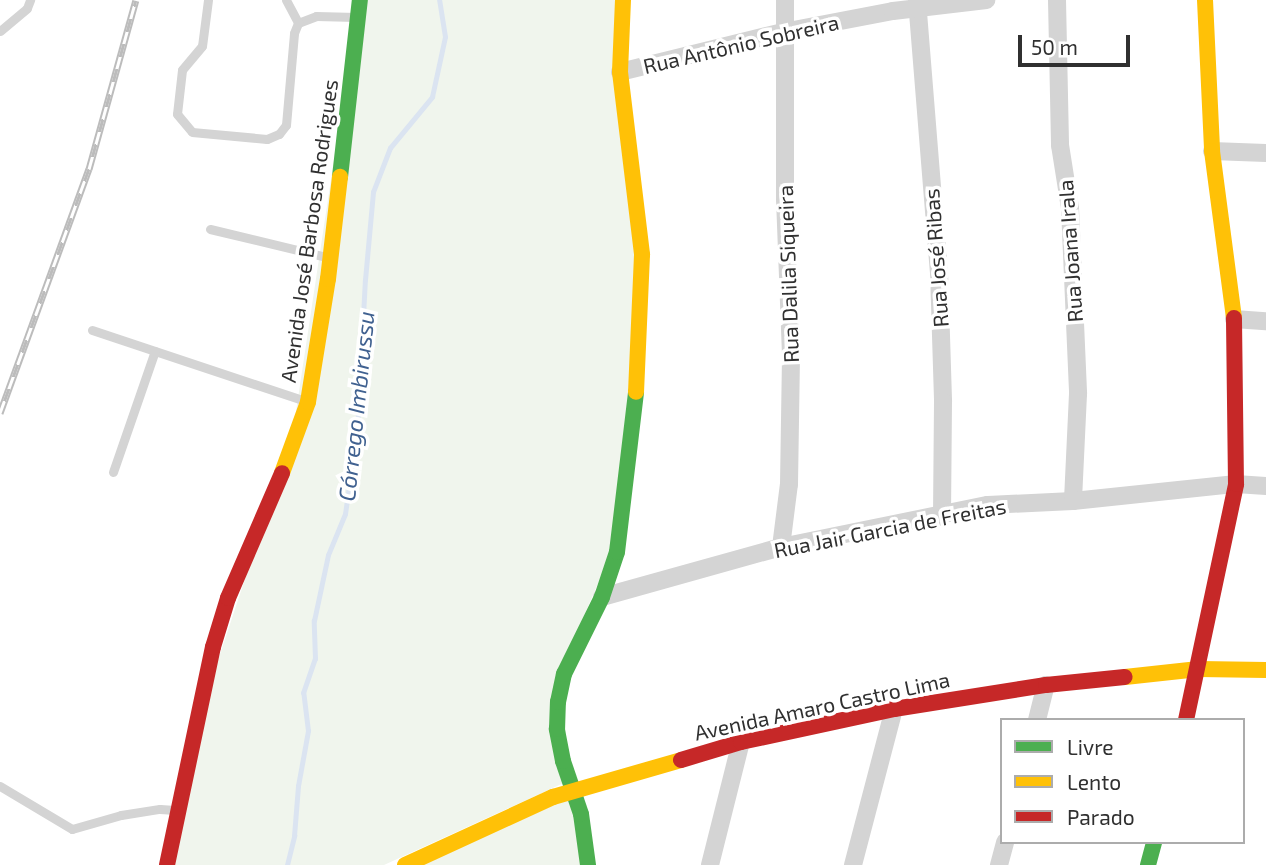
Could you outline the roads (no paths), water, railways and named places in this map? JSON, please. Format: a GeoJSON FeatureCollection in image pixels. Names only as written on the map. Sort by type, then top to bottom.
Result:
{"type":"FeatureCollection","features":[{"type":"Feature","properties":{"kind":"street","name":"Avenida José Barbosa Rodrigues"},"geometry":{"type":"LineString","coordinates":[[167,865],[181,810],[211,658],[228,598],[293,447],[307,402],[320,339],[360,0]]}},
{"type":"Feature","properties":{"kind":"street"},"geometry":{"type":"LineString","coordinates":[[588,865],[581,814],[559,740],[558,702],[575,649],[603,597],[617,552],[624,506],[641,326],[642,255],[620,72],[624,0]]}},
{"type":"Feature","properties":{"kind":"street","name":"Rua Dalila Siqueira"},"geometry":{"type":"LineString","coordinates":[[781,547],[789,484],[791,355],[785,199],[785,0]]}},
{"type":"Feature","properties":{"kind":"street","name":"Rua Antônio Sobreira"},"geometry":{"type":"LineString","coordinates":[[620,72],[783,32],[916,4],[986,0]]}},
{"type":"Feature","properties":{"kind":"street","name":"Rua Joana Irala"},"geometry":{"type":"LineString","coordinates":[[1057,0],[1060,145],[1070,208],[1078,394],[1073,501]]}},
{"type":"Feature","properties":{"kind":"street"},"geometry":{"type":"LineString","coordinates":[[1187,718],[1236,484],[1234,319],[1212,151],[1205,0]]}},
{"type":"Feature","properties":{"kind":"street","name":"Rua José Ribas"},"geometry":{"type":"LineString","coordinates":[[916,4],[939,272],[942,517]]}},
{"type":"Feature","properties":{"kind":"street"},"geometry":{"type":"LineString","coordinates":[[1212,151],[1266,153]]}},
{"type":"Feature","properties":{"kind":"street"},"geometry":{"type":"LineString","coordinates":[[1234,319],[1266,321]]}},
{"type":"Feature","properties":{"kind":"street","name":"Rua Jair Garcia de Freitas"},"geometry":{"type":"LineString","coordinates":[[603,597],[781,547],[942,517],[988,505],[1073,501],[1236,484],[1266,486]]}},
{"type":"Feature","properties":{"kind":"street","name":"Avenida Amaro Castro Lima"},"geometry":{"type":"LineString","coordinates":[[405,865],[574,790],[741,741],[894,709],[1046,685],[1199,669],[1266,670]]}},
{"type":"Feature","properties":{"kind":"street"},"geometry":{"type":"LineString","coordinates":[[1038,718],[1046,685]]}},
{"type":"Feature","properties":{"kind":"street"},"geometry":{"type":"LineString","coordinates":[[853,865],[894,709]]}},
{"type":"Feature","properties":{"kind":"street"},"geometry":{"type":"LineString","coordinates":[[710,865],[741,741]]}},
{"type":"Feature","properties":{"kind":"street"},"geometry":{"type":"LineString","coordinates":[[999,865],[1004,844]]}},
{"type":"Feature","properties":{"kind":"street"},"geometry":{"type":"LineString","coordinates":[[1148,865],[1153,844]]}},
{"type":"Feature","properties":{"kind":"lane"},"geometry":{"type":"LineString","coordinates":[[0,31],[27,8],[30,0]]}},
{"type":"Feature","properties":{"kind":"lane"},"geometry":{"type":"LineString","coordinates":[[208,0],[202,46],[182,71],[177,114],[192,132],[267,139],[279,134],[286,125],[294,33],[298,23],[316,16],[358,17]]}},
{"type":"Feature","properties":{"kind":"lane"},"geometry":{"type":"LineString","coordinates":[[286,0],[298,23]]}},
{"type":"Feature","properties":{"kind":"lane"},"geometry":{"type":"LineString","coordinates":[[210,229],[330,257]]}},
{"type":"Feature","properties":{"kind":"lane"},"geometry":{"type":"LineString","coordinates":[[92,330],[307,402]]}},
{"type":"Feature","properties":{"kind":"lane"},"geometry":{"type":"LineString","coordinates":[[113,472],[155,351]]}},
{"type":"Feature","properties":{"kind":"lane"},"geometry":{"type":"LineString","coordinates":[[0,786],[72,830],[121,815],[160,809],[181,810]]}},
{"type":"Feature","properties":{"kind":"waterway","name":"Córrego Imbirussu"},"geometry":{"type":"LineString","coordinates":[[287,865],[294,836],[298,786],[308,731],[303,693],[315,659],[314,621],[328,555],[345,514],[357,431],[365,280],[373,192],[390,148],[432,97],[445,37],[439,0]]}},
{"type":"Feature","properties":{"kind":"railway"},"geometry":{"type":"LineString","coordinates":[[0,413],[89,169],[136,0]]}}]}
